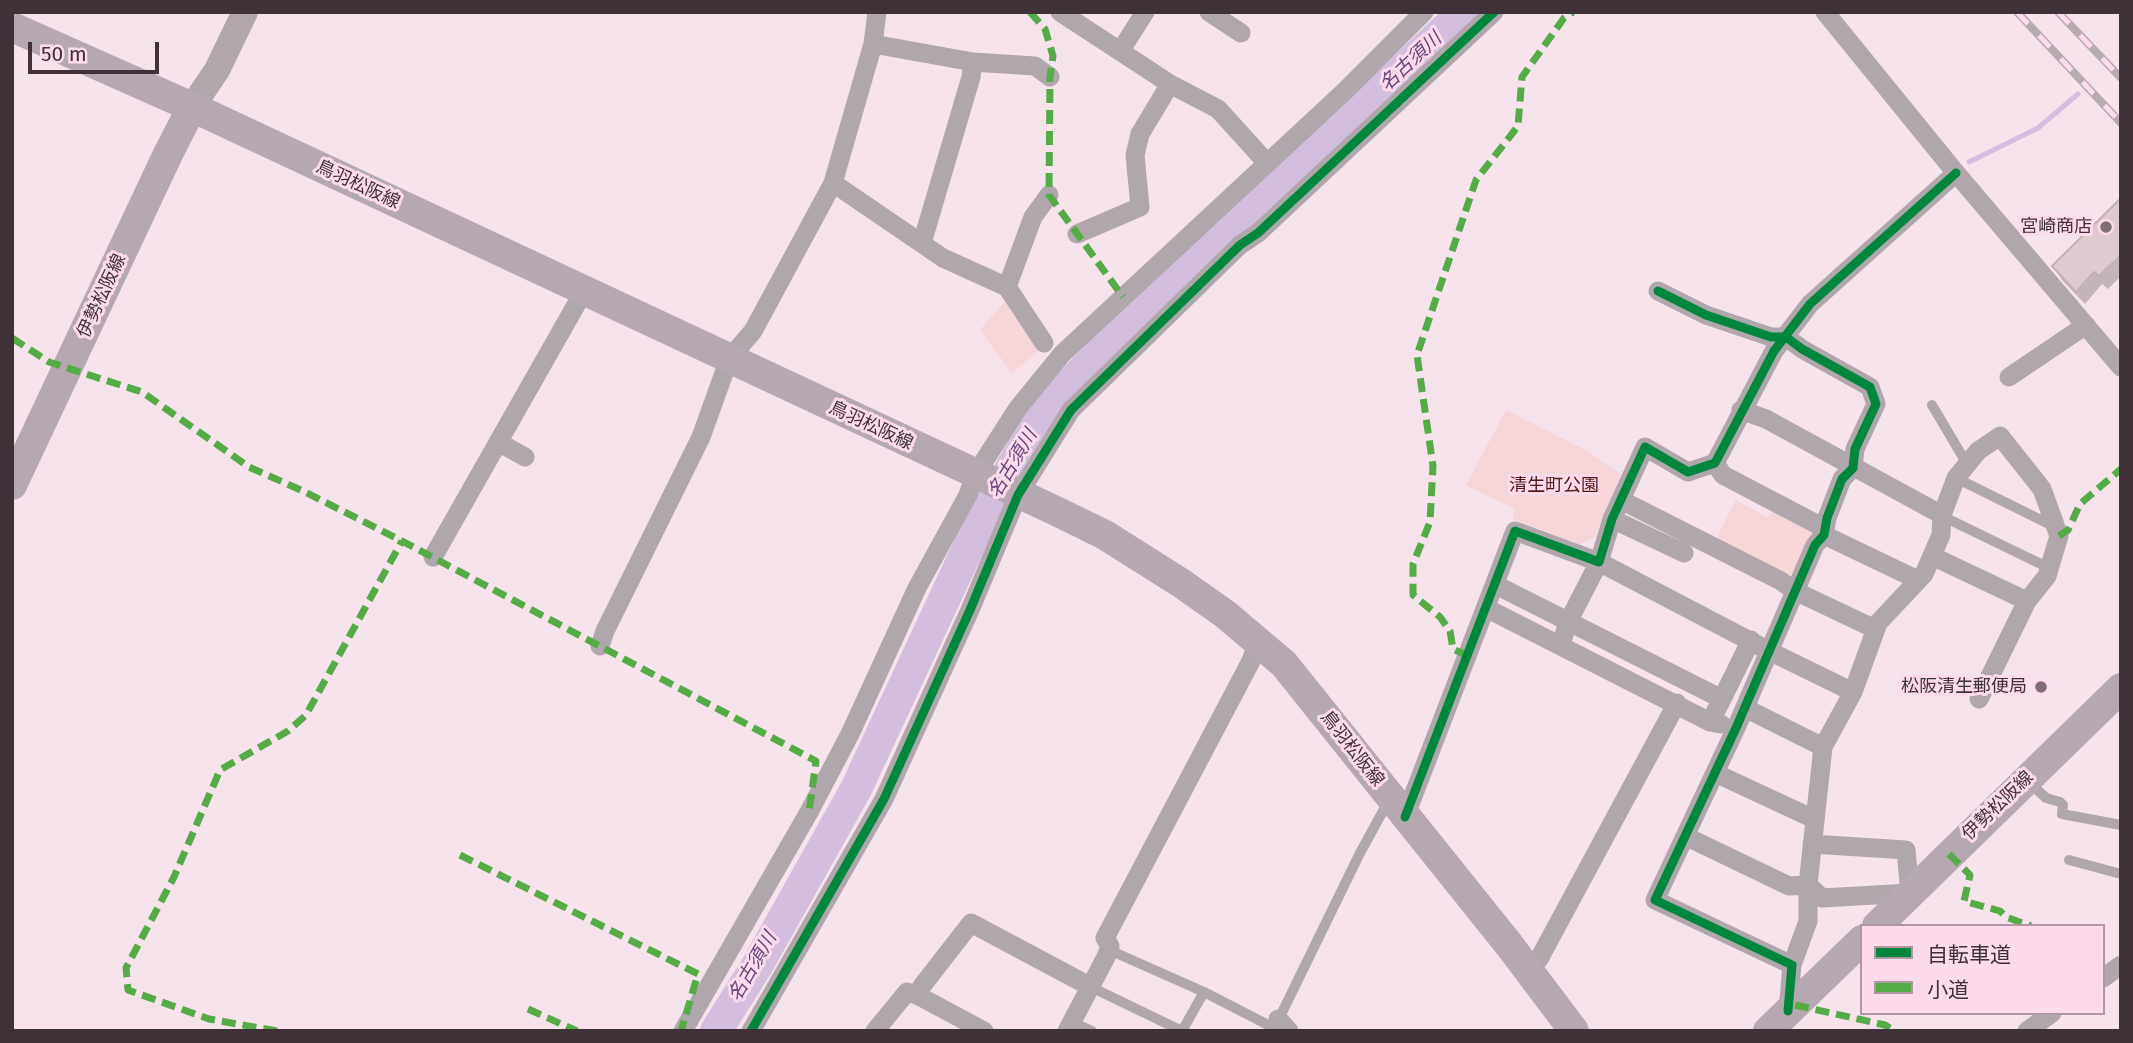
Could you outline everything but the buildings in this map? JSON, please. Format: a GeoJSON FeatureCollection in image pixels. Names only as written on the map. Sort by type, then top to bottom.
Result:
{"type":"FeatureCollection","features":[{"type":"Feature","properties":{"kind":"main road","name":"鳥羽松阪線"},"geometry":{"type":"LineString","coordinates":[[12,27],[192,107],[1105,536],[1181,583],[1225,614],[1284,664],[1574,1031]]}},
{"type":"Feature","properties":{"kind":"main road","name":"伊勢松阪線"},"geometry":{"type":"LineString","coordinates":[[12,485],[192,107]]}},
{"type":"Feature","properties":{"kind":"main road","name":"伊勢松阪線"},"geometry":{"type":"LineString","coordinates":[[1879,924],[2121,688]]}},
{"type":"Feature","properties":{"kind":"main road"},"geometry":{"type":"LineString","coordinates":[[1778,1021],[1860,942]]}},
{"type":"Feature","properties":{"kind":"street"},"geometry":{"type":"LineString","coordinates":[[192,107],[217,70],[245,12]]}},
{"type":"Feature","properties":{"kind":"street"},"geometry":{"type":"LineString","coordinates":[[600,646],[701,437],[729,359],[753,331],[833,183],[873,44],[877,12]]}},
{"type":"Feature","properties":{"kind":"street"},"geometry":{"type":"LineString","coordinates":[[1060,12],[1170,84],[1218,109],[1267,163]]}},
{"type":"Feature","properties":{"kind":"street"},"geometry":{"type":"LineString","coordinates":[[1121,50],[1145,12]]}},
{"type":"Feature","properties":{"kind":"street"},"geometry":{"type":"LineString","coordinates":[[1209,12],[1241,33]]}},
{"type":"Feature","properties":{"kind":"street"},"geometry":{"type":"LineString","coordinates":[[683,1031],[803,823],[850,734],[917,588],[968,495],[975,475],[1018,408],[1062,354],[1345,91],[1424,12]]}},
{"type":"Feature","properties":{"kind":"street"},"geometry":{"type":"LineString","coordinates":[[751,1031],[863,840],[970,610],[1018,495],[1071,410],[1240,245],[1258,233],[1493,12]]}},
{"type":"Feature","properties":{"kind":"street"},"geometry":{"type":"LineString","coordinates":[[1825,12],[1956,173],[2121,367]]}},
{"type":"Feature","properties":{"kind":"street"},"geometry":{"type":"LineString","coordinates":[[873,44],[973,62],[1035,66],[1050,77]]}},
{"type":"Feature","properties":{"kind":"street"},"geometry":{"type":"LineString","coordinates":[[922,243],[971,77],[973,62]]}},
{"type":"Feature","properties":{"kind":"street"},"geometry":{"type":"LineString","coordinates":[[1077,234],[1140,207],[1135,155],[1140,134],[1170,84]]}},
{"type":"Feature","properties":{"kind":"street"},"geometry":{"type":"LineString","coordinates":[[1561,645],[1568,622],[1599,562],[1612,519],[1645,447],[1688,472],[1715,463],[1774,351],[1810,304],[1956,173]]}},
{"type":"Feature","properties":{"kind":"street"},"geometry":{"type":"LineString","coordinates":[[833,183],[943,258],[1007,287],[1044,343]]}},
{"type":"Feature","properties":{"kind":"street"},"geometry":{"type":"LineString","coordinates":[[1007,287],[1033,216],[1049,195]]}},
{"type":"Feature","properties":{"kind":"street"},"geometry":{"type":"LineString","coordinates":[[432,557],[584,291]]}},
{"type":"Feature","properties":{"kind":"street"},"geometry":{"type":"LineString","coordinates":[[1657,291],[1706,314],[1771,337],[1787,337],[1802,349],[1870,387],[1876,404],[1854,449],[1853,467],[1842,479],[1824,532],[1815,545],[1736,728],[1655,900],[1792,965]]}},
{"type":"Feature","properties":{"kind":"street"},"geometry":{"type":"LineString","coordinates":[[2009,377],[2085,325]]}},
{"type":"Feature","properties":{"kind":"street"},"geometry":{"type":"LineString","coordinates":[[1741,410],[1766,419],[1942,515]]}},
{"type":"Feature","properties":{"kind":"street"},"geometry":{"type":"LineString","coordinates":[[1778,1021],[1792,965],[1808,921],[1808,885],[1823,747],[1853,692],[1878,623],[1924,574],[1941,535],[1942,515],[1961,471],[1978,451],[2000,436],[2042,489],[2059,536],[2047,576],[2027,601],[1979,699]]}},
{"type":"Feature","properties":{"kind":"street"},"geometry":{"type":"LineString","coordinates":[[498,442],[525,457]]}},
{"type":"Feature","properties":{"kind":"street"},"geometry":{"type":"LineString","coordinates":[[1715,463],[1723,475],[1824,532],[1918,580]]}},
{"type":"Feature","properties":{"kind":"street"},"geometry":{"type":"LineString","coordinates":[[1621,500],[1781,581],[1795,591],[1875,629]]}},
{"type":"Feature","properties":{"kind":"street"},"geometry":{"type":"LineString","coordinates":[[1612,519],[1684,553]]}},
{"type":"Feature","properties":{"kind":"street"},"geometry":{"type":"LineString","coordinates":[[1397,808],[1496,585],[1515,531],[1599,562],[1853,692]]}},
{"type":"Feature","properties":{"kind":"street"},"geometry":{"type":"LineString","coordinates":[[1932,556],[2027,601]]}},
{"type":"Feature","properties":{"kind":"street"},"geometry":{"type":"LineString","coordinates":[[1496,585],[1722,699]]}},
{"type":"Feature","properties":{"kind":"street"},"geometry":{"type":"LineString","coordinates":[[1486,608],[1710,722],[1736,728]]}},
{"type":"Feature","properties":{"kind":"street"},"geometry":{"type":"LineString","coordinates":[[1710,722],[1751,640]]}},
{"type":"Feature","properties":{"kind":"street"},"geometry":{"type":"LineString","coordinates":[[1070,1026],[1110,946],[1105,938],[1251,661],[1258,642]]}},
{"type":"Feature","properties":{"kind":"street"},"geometry":{"type":"LineString","coordinates":[[1526,967],[1539,959],[1677,704]]}},
{"type":"Feature","properties":{"kind":"street"},"geometry":{"type":"LineString","coordinates":[[1745,708],[1823,747]]}},
{"type":"Feature","properties":{"kind":"street"},"geometry":{"type":"LineString","coordinates":[[1715,773],[1814,819]]}},
{"type":"Feature","properties":{"kind":"street"},"geometry":{"type":"LineString","coordinates":[[1685,836],[1789,886],[1808,885],[1822,898],[1910,893],[1906,850],[1812,844]]}},
{"type":"Feature","properties":{"kind":"street"},"geometry":{"type":"LineString","coordinates":[[917,995],[971,923],[1091,987]]}},
{"type":"Feature","properties":{"kind":"street"},"geometry":{"type":"LineString","coordinates":[[2105,977],[2121,965]]}},
{"type":"Feature","properties":{"kind":"street"},"geometry":{"type":"LineString","coordinates":[[875,1031],[907,992],[917,995],[962,1026],[984,1031]]}},
{"type":"Feature","properties":{"kind":"street"},"geometry":{"type":"LineString","coordinates":[[2027,1031],[2049,1015]]}},
{"type":"Feature","properties":{"kind":"lane"},"geometry":{"type":"LineString","coordinates":[[1932,405],[1961,471],[2057,528]]}},
{"type":"Feature","properties":{"kind":"lane"},"geometry":{"type":"LineString","coordinates":[[1942,515],[2049,568]]}},
{"type":"Feature","properties":{"kind":"lane"},"geometry":{"type":"LineString","coordinates":[[2026,779],[2046,799],[2060,802],[2063,805],[2062,814],[2121,825]]}},
{"type":"Feature","properties":{"kind":"lane"},"geometry":{"type":"LineString","coordinates":[[1110,946],[1116,953],[1279,1027],[1360,853],[1397,808]]}},
{"type":"Feature","properties":{"kind":"lane"},"geometry":{"type":"LineString","coordinates":[[2069,860],[2121,874]]}},
{"type":"Feature","properties":{"kind":"lane"},"geometry":{"type":"LineString","coordinates":[[1091,987],[1182,1031],[1204,992]]}},
{"type":"Feature","properties":{"kind":"lane"},"geometry":{"type":"LineString","coordinates":[[1070,1026],[1092,1031]]}},
{"type":"Feature","properties":{"kind":"green space"},"geometry":{"type":"Polygon","coordinates":[[[1005,301],[1039,350],[1012,373],[980,330],[1005,301]]]}},
{"type":"Feature","properties":{"kind":"green space","name":"清生町公園"},"geometry":{"type":"Polygon","coordinates":[[[1506,410],[1587,451],[1621,474],[1595,537],[1579,544],[1513,519],[1515,509],[1466,485],[1506,410]]]}},
{"type":"Feature","properties":{"kind":"green space"},"geometry":{"type":"Polygon","coordinates":[[[1736,500],[1766,517],[1773,512],[1814,534],[1796,575],[1782,573],[1716,539],[1736,500]]]}},
{"type":"Feature","properties":{"kind":"waterway","name":"名古須川"},"geometry":{"type":"LineString","coordinates":[[716,1031],[758,964],[856,789],[982,518],[1036,425],[1064,390],[1101,352],[1464,12]]}},
{"type":"Feature","properties":{"kind":"waterway"},"geometry":{"type":"LineString","coordinates":[[1969,162],[2038,128],[2078,94]]}},
{"type":"Feature","properties":{"kind":"railway"},"geometry":{"type":"LineString","coordinates":[[2017,12],[2121,123]]}},
{"type":"Feature","properties":{"kind":"railway"},"geometry":{"type":"LineString","coordinates":[[2058,12],[2121,78]]}},
{"type":"Feature","properties":{"kind":"marked path"},"geometry":{"type":"LineString","coordinates":[[1030,12],[1045,29],[1053,56],[1050,77],[1049,195],[1123,297]]}},
{"type":"Feature","properties":{"kind":"marked path"},"geometry":{"type":"LineString","coordinates":[[1468,656],[1453,649],[1450,631],[1440,617],[1413,595],[1413,564],[1430,522],[1433,466],[1417,355],[1476,180],[1518,126],[1522,77],[1564,18],[1573,12]]}},
{"type":"Feature","properties":{"kind":"marked path"},"geometry":{"type":"LineString","coordinates":[[12,338],[49,362],[142,392],[249,467],[402,541],[816,761],[809,812]]}},
{"type":"Feature","properties":{"kind":"marked path"},"geometry":{"type":"LineString","coordinates":[[2059,536],[2068,530],[2080,504],[2121,469]]}},
{"type":"Feature","properties":{"kind":"marked path"},"geometry":{"type":"LineString","coordinates":[[277,1031],[209,1019],[128,990],[126,968],[174,877],[220,770],[288,731],[306,715],[402,541]]}},
{"type":"Feature","properties":{"kind":"marked path"},"geometry":{"type":"LineString","coordinates":[[1949,854],[1970,875],[1964,901],[2000,911],[2006,917],[2025,924]]}},
{"type":"Feature","properties":{"kind":"marked path"},"geometry":{"type":"LineString","coordinates":[[460,855],[698,974],[681,1031]]}},
{"type":"Feature","properties":{"kind":"marked path"},"geometry":{"type":"LineString","coordinates":[[1795,1005],[1885,1025],[1894,1031]]}},
{"type":"Feature","properties":{"kind":"marked path"},"geometry":{"type":"LineString","coordinates":[[528,1009],[577,1031]]}},
{"type":"Feature","properties":{"kind":"cycle path"},"geometry":{"type":"LineString","coordinates":[[751,1031],[884,799],[970,610],[1018,495],[1071,410],[1240,245],[1258,233],[1494,12]]}},
{"type":"Feature","properties":{"kind":"cycle path"},"geometry":{"type":"LineString","coordinates":[[1405,817],[1515,531],[1599,562],[1612,519],[1645,447],[1688,472],[1715,463],[1774,351],[1810,304],[1956,173]]}},
{"type":"Feature","properties":{"kind":"cycle path"},"geometry":{"type":"LineString","coordinates":[[1658,291],[1706,315],[1771,337],[1786,337],[1802,349],[1870,387],[1876,404],[1855,449],[1853,468],[1842,479],[1827,518],[1824,535],[1815,545],[1736,728],[1655,900],[1792,965],[1788,1011]]}},
{"type":"Feature","properties":{"kind":"place","name":"宮崎商店"},"geometry":{"type":"Point","coordinates":[2106,227]}},
{"type":"Feature","properties":{"kind":"place","name":"松阪清生郵便局"},"geometry":{"type":"Point","coordinates":[2041,687]}}]}
